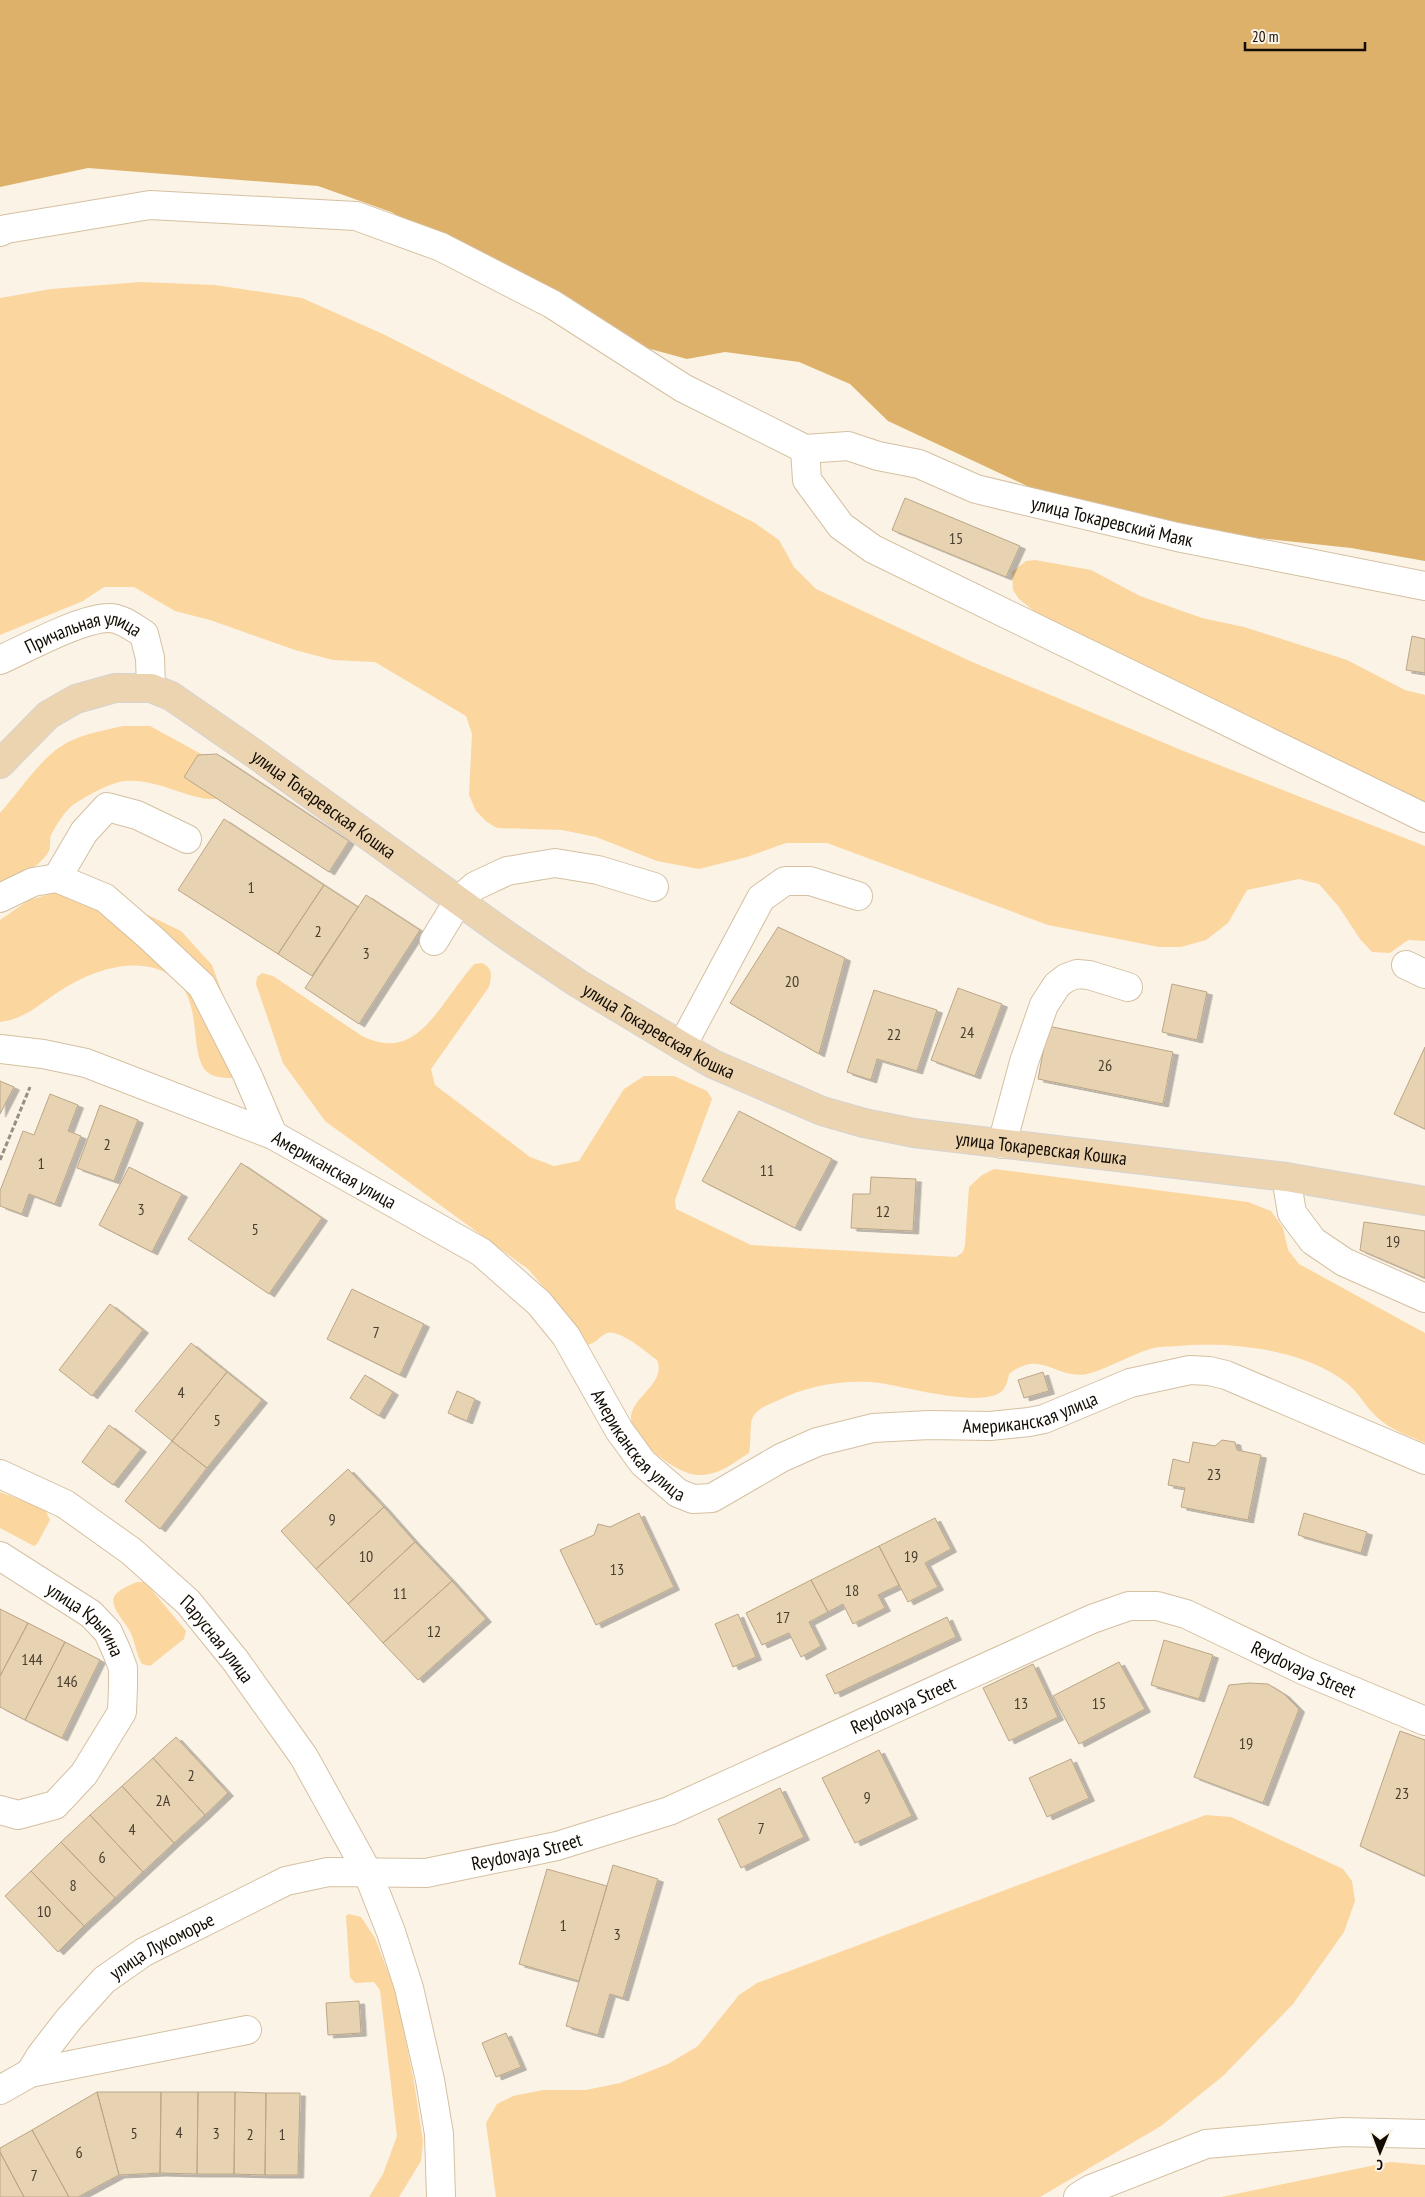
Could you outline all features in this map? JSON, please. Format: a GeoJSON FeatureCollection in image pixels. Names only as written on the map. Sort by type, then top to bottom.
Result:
{"type":"FeatureCollection","features":[{"type":"Feature","properties":{"kind":"main road","name":"улица Токаревская Кошка"},"geometry":{"type":"LineString","coordinates":[[0,764],[48,715],[76,699],[115,688],[151,688],[171,696],[252,752],[579,984],[713,1064],[822,1111],[864,1123],[914,1133],[1286,1177],[1425,1201]]}},
{"type":"Feature","properties":{"kind":"street"},"geometry":{"type":"LineString","coordinates":[[0,232],[6,229],[150,205],[356,216],[441,247],[552,304],[683,388],[805,448],[807,480],[841,526],[873,549],[1425,818]]}},
{"type":"Feature","properties":{"kind":"street","name":"улица Токаревский Маяк"},"geometry":{"type":"LineString","coordinates":[[805,448],[848,446],[878,456],[919,464],[976,489],[1177,537],[1425,586]]}},
{"type":"Feature","properties":{"kind":"street","name":"Причальная улица"},"geometry":{"type":"LineString","coordinates":[[0,660],[86,622],[110,618],[125,622],[144,634],[150,658],[151,688]]}},
{"type":"Feature","properties":{"kind":"street"},"geometry":{"type":"LineString","coordinates":[[57,878],[84,832],[106,807],[136,814],[187,839]]}},
{"type":"Feature","properties":{"kind":"street"},"geometry":{"type":"LineString","coordinates":[[434,941],[459,900],[475,886],[494,876],[507,872],[555,863],[598,870],[654,887]]}},
{"type":"Feature","properties":{"kind":"street"},"geometry":{"type":"LineString","coordinates":[[0,898],[33,882],[57,878],[105,898],[202,986],[247,1074],[272,1135]]}},
{"type":"Feature","properties":{"kind":"street"},"geometry":{"type":"LineString","coordinates":[[682,1046],[761,898],[784,881],[810,881],[858,896]]}},
{"type":"Feature","properties":{"kind":"street"},"geometry":{"type":"LineString","coordinates":[[1002,1144],[1024,1062],[1044,1005],[1057,985],[1066,978],[1077,974],[1090,975],[1128,987]]}},
{"type":"Feature","properties":{"kind":"street","name":"Американская улица"},"geometry":{"type":"LineString","coordinates":[[0,1048],[86,1063],[272,1135],[481,1252],[539,1303],[566,1336],[619,1430],[644,1463],[678,1493],[693,1499],[712,1498],[781,1458],[817,1442],[873,1428],[929,1425],[990,1426],[1029,1422],[1044,1418],[1130,1383],[1190,1370],[1226,1375],[1425,1460]]}},
{"type":"Feature","properties":{"kind":"street"},"geometry":{"type":"LineString","coordinates":[[1286,1177],[1292,1213],[1312,1241],[1344,1262],[1425,1298]]}},
{"type":"Feature","properties":{"kind":"street","name":"Парусная улица"},"geometry":{"type":"LineString","coordinates":[[0,1474],[65,1504],[132,1551],[188,1602],[235,1660],[304,1758],[367,1871],[392,1932],[410,1988],[438,2125],[441,2197]]}},
{"type":"Feature","properties":{"kind":"street","name":"улица Крыгина"},"geometry":{"type":"LineString","coordinates":[[0,1556],[91,1614],[108,1632],[123,1668],[122,1712],[84,1774],[54,1805],[18,1815],[0,1810]]}},
{"type":"Feature","properties":{"kind":"street","name":"Reydovaya Street"},"geometry":{"type":"LineString","coordinates":[[367,1871],[426,1873],[527,1853],[557,1846],[668,1811],[1083,1623],[1128,1606],[1157,1606],[1186,1614],[1304,1671],[1425,1721]]}},
{"type":"Feature","properties":{"kind":"street","name":"улица Лукоморье"},"geometry":{"type":"LineString","coordinates":[[0,2090],[30,2073],[41,2055],[69,2019],[104,1980],[144,1952],[286,1881],[328,1872],[367,1871]]}},
{"type":"Feature","properties":{"kind":"street"},"geometry":{"type":"LineString","coordinates":[[30,2073],[247,2030]]}},
{"type":"Feature","properties":{"kind":"street"},"geometry":{"type":"LineString","coordinates":[[1078,2197],[1091,2189],[1206,2144],[1343,2132],[1425,2134]]}},
{"type":"Feature","properties":{"kind":"path"},"geometry":{"type":"LineString","coordinates":[[0,1160],[43,1054]]}},
{"type":"Feature","properties":{"kind":"shaded area"},"geometry":{"type":"Polygon","coordinates":[[[0,0],[1425,0],[1425,561],[1351,548],[1211,533],[1055,499],[888,421],[850,384],[799,362],[725,352],[687,359],[643,347],[391,212],[318,186],[88,168],[0,187],[0,0]]]}},
{"type":"Feature","properties":{"kind":"shaded area"},"geometry":{"type":"Polygon","coordinates":[[[141,282],[215,285],[302,298],[383,334],[755,523],[779,540],[794,567],[816,589],[970,661],[1181,750],[1425,846],[1425,941],[1408,940],[1390,953],[1372,952],[1360,939],[1339,907],[1319,884],[1299,879],[1247,890],[1228,923],[1206,940],[1181,947],[1159,947],[1048,925],[827,843],[786,843],[747,857],[699,869],[657,861],[596,837],[562,830],[497,828],[487,822],[476,811],[469,795],[472,734],[466,716],[375,662],[333,660],[295,650],[210,620],[175,611],[134,587],[104,587],[83,601],[0,635],[0,298],[51,289],[141,282]]]}},
{"type":"Feature","properties":{"kind":"shaded area"},"geometry":{"type":"Polygon","coordinates":[[[1035,560],[1091,570],[1140,596],[1202,618],[1244,627],[1347,660],[1405,690],[1425,695],[1425,805],[1115,676],[1019,599],[1013,590],[1012,572],[1026,561],[1035,560]]]}},
{"type":"Feature","properties":{"kind":"shaded area"},"geometry":{"type":"Polygon","coordinates":[[[123,726],[150,726],[234,772],[228,797],[204,798],[152,783],[138,781],[124,781],[112,784],[90,794],[70,808],[52,833],[49,851],[40,863],[0,888],[0,813],[37,768],[60,747],[83,736],[123,726]]]}},
{"type":"Feature","properties":{"kind":"shaded area"},"geometry":{"type":"Polygon","coordinates":[[[68,889],[115,899],[181,931],[212,965],[248,1064],[239,1078],[218,1077],[207,1072],[201,1064],[189,999],[183,987],[173,977],[147,966],[132,965],[118,967],[89,975],[63,989],[26,1014],[0,1022],[0,920],[29,900],[68,889]]]}},
{"type":"Feature","properties":{"kind":"shaded area"},"geometry":{"type":"Polygon","coordinates":[[[482,963],[488,967],[491,973],[489,987],[431,1069],[435,1085],[530,1157],[554,1166],[579,1161],[624,1089],[644,1076],[674,1076],[707,1091],[712,1099],[675,1200],[676,1209],[751,1245],[956,1257],[963,1252],[965,1245],[969,1187],[982,1175],[994,1169],[1248,1202],[1271,1211],[1283,1228],[1288,1250],[1299,1264],[1425,1333],[1425,1443],[1383,1422],[1348,1384],[1331,1372],[1311,1363],[1267,1350],[1220,1345],[1198,1345],[1153,1348],[1091,1373],[1079,1375],[1069,1374],[1041,1364],[1031,1364],[1009,1374],[1005,1388],[1002,1391],[991,1396],[977,1398],[939,1394],[871,1382],[824,1385],[789,1395],[760,1409],[751,1421],[749,1453],[731,1465],[705,1475],[689,1473],[679,1469],[668,1463],[647,1446],[633,1427],[631,1419],[632,1411],[636,1404],[657,1376],[659,1369],[657,1360],[619,1334],[607,1333],[594,1343],[583,1345],[578,1340],[568,1315],[528,1269],[325,1121],[283,1063],[256,984],[257,977],[262,973],[273,976],[362,1036],[388,1043],[399,1042],[418,1033],[427,1025],[474,964],[482,963]]]}},
{"type":"Feature","properties":{"kind":"shaded area"},"geometry":{"type":"Polygon","coordinates":[[[0,1492],[45,1509],[50,1520],[37,1544],[34,1546],[0,1528],[0,1492]]]}},
{"type":"Feature","properties":{"kind":"shaded area"},"geometry":{"type":"Polygon","coordinates":[[[137,1582],[145,1582],[186,1631],[184,1639],[150,1666],[142,1664],[131,1633],[118,1613],[113,1601],[118,1592],[137,1582]]]}},
{"type":"Feature","properties":{"kind":"shaded area"},"geometry":{"type":"Polygon","coordinates":[[[1206,1815],[1231,1817],[1343,1869],[1352,1881],[1355,1901],[1344,1932],[1293,2004],[1223,2076],[1161,2126],[1040,2197],[496,2197],[486,2123],[497,2104],[513,2096],[543,2090],[586,2090],[620,2083],[668,2064],[698,2046],[739,1995],[757,1983],[1206,1815]]]}},
{"type":"Feature","properties":{"kind":"shaded area"},"geometry":{"type":"Polygon","coordinates":[[[349,1914],[361,1917],[375,1938],[396,1993],[414,2082],[423,2141],[421,2161],[399,2197],[369,2197],[383,2174],[397,2136],[380,1990],[374,1982],[355,1983],[350,1977],[346,1916],[349,1914]]]}},
{"type":"Feature","properties":{"kind":"shaded area"},"geometry":{"type":"Polygon","coordinates":[[[1390,2162],[1425,2165],[1425,2197],[1221,2197],[1390,2162]]]}},
{"type":"Feature","properties":{"kind":"building"},"geometry":{"type":"Polygon","coordinates":[[[905,498],[1020,546],[1006,577],[892,530],[905,498]]]}},
{"type":"Feature","properties":{"kind":"building"},"geometry":{"type":"Polygon","coordinates":[[[1412,636],[1425,639],[1425,673],[1406,670],[1412,636]]]}},
{"type":"Feature","properties":{"kind":"building"},"geometry":{"type":"Polygon","coordinates":[[[217,754],[349,841],[329,872],[184,777],[198,755],[217,754]]]}},
{"type":"Feature","properties":{"kind":"building"},"geometry":{"type":"Polygon","coordinates":[[[224,819],[324,885],[278,954],[178,890],[224,819]]]}},
{"type":"Feature","properties":{"kind":"building"},"geometry":{"type":"Polygon","coordinates":[[[324,885],[358,907],[312,976],[278,954],[324,885]]]}},
{"type":"Feature","properties":{"kind":"building"},"geometry":{"type":"Polygon","coordinates":[[[366,895],[420,930],[359,1024],[305,988],[366,895]]]}},
{"type":"Feature","properties":{"kind":"building"},"geometry":{"type":"Polygon","coordinates":[[[778,927],[845,958],[819,1054],[730,1003],[778,927]]]}},
{"type":"Feature","properties":{"kind":"building"},"geometry":{"type":"Polygon","coordinates":[[[1172,984],[1207,992],[1197,1040],[1162,1032],[1172,984]]]}},
{"type":"Feature","properties":{"kind":"building"},"geometry":{"type":"Polygon","coordinates":[[[958,988],[1002,1004],[975,1076],[931,1060],[958,988]]]}},
{"type":"Feature","properties":{"kind":"building"},"geometry":{"type":"Polygon","coordinates":[[[874,990],[937,1010],[917,1071],[877,1059],[871,1080],[847,1072],[874,990]]]}},
{"type":"Feature","properties":{"kind":"building"},"geometry":{"type":"Polygon","coordinates":[[[1048,1026],[1173,1052],[1163,1104],[1038,1079],[1048,1026]]]}},
{"type":"Feature","properties":{"kind":"building"},"geometry":{"type":"Polygon","coordinates":[[[1425,1047],[1425,1129],[1394,1114],[1425,1047]]]}},
{"type":"Feature","properties":{"kind":"building"},"geometry":{"type":"Polygon","coordinates":[[[0,1081],[14,1087],[0,1114],[0,1081]]]}},
{"type":"Feature","properties":{"kind":"building"},"geometry":{"type":"Polygon","coordinates":[[[50,1094],[78,1105],[68,1131],[81,1136],[55,1204],[29,1194],[22,1214],[0,1206],[0,1191],[23,1131],[34,1135],[50,1094]]]}},
{"type":"Feature","properties":{"kind":"building"},"geometry":{"type":"Polygon","coordinates":[[[100,1105],[138,1120],[114,1181],[77,1168],[100,1105]]]}},
{"type":"Feature","properties":{"kind":"building"},"geometry":{"type":"Polygon","coordinates":[[[739,1111],[832,1159],[795,1228],[702,1181],[739,1111]]]}},
{"type":"Feature","properties":{"kind":"building"},"geometry":{"type":"Polygon","coordinates":[[[241,1163],[322,1218],[269,1294],[188,1239],[241,1163]]]}},
{"type":"Feature","properties":{"kind":"building"},"geometry":{"type":"Polygon","coordinates":[[[129,1167],[182,1194],[152,1252],[99,1225],[129,1167]]]}},
{"type":"Feature","properties":{"kind":"building"},"geometry":{"type":"Polygon","coordinates":[[[871,1177],[916,1179],[913,1231],[851,1228],[853,1194],[870,1194],[871,1177]]]}},
{"type":"Feature","properties":{"kind":"building"},"geometry":{"type":"Polygon","coordinates":[[[1364,1222],[1425,1231],[1425,1278],[1360,1250],[1364,1222]]]}},
{"type":"Feature","properties":{"kind":"building"},"geometry":{"type":"Polygon","coordinates":[[[352,1289],[424,1324],[400,1375],[327,1339],[352,1289]]]}},
{"type":"Feature","properties":{"kind":"building"},"geometry":{"type":"Polygon","coordinates":[[[110,1304],[143,1330],[92,1396],[59,1370],[110,1304]]]}},
{"type":"Feature","properties":{"kind":"building"},"geometry":{"type":"Polygon","coordinates":[[[191,1343],[227,1372],[172,1441],[135,1411],[191,1343]]]}},
{"type":"Feature","properties":{"kind":"building"},"geometry":{"type":"Polygon","coordinates":[[[227,1372],[262,1400],[207,1468],[172,1441],[227,1372]]]}},
{"type":"Feature","properties":{"kind":"building"},"geometry":{"type":"Polygon","coordinates":[[[1043,1372],[1049,1391],[1024,1398],[1018,1380],[1043,1372]]]}},
{"type":"Feature","properties":{"kind":"building"},"geometry":{"type":"Polygon","coordinates":[[[365,1375],[393,1392],[379,1416],[350,1398],[365,1375]]]}},
{"type":"Feature","properties":{"kind":"building"},"geometry":{"type":"Polygon","coordinates":[[[457,1391],[475,1399],[467,1421],[448,1413],[457,1391]]]}},
{"type":"Feature","properties":{"kind":"building"},"geometry":{"type":"Polygon","coordinates":[[[109,1425],[141,1449],[113,1485],[82,1462],[109,1425]]]}},
{"type":"Feature","properties":{"kind":"building"},"geometry":{"type":"Polygon","coordinates":[[[1222,1440],[1235,1442],[1237,1450],[1261,1455],[1248,1520],[1181,1507],[1185,1488],[1168,1485],[1173,1459],[1189,1463],[1193,1442],[1215,1446],[1222,1440]]]}},
{"type":"Feature","properties":{"kind":"building"},"geometry":{"type":"Polygon","coordinates":[[[172,1441],[207,1468],[160,1529],[125,1501],[172,1441]]]}},
{"type":"Feature","properties":{"kind":"building"},"geometry":{"type":"Polygon","coordinates":[[[348,1469],[384,1507],[316,1569],[281,1531],[348,1469]]]}},
{"type":"Feature","properties":{"kind":"building"},"geometry":{"type":"Polygon","coordinates":[[[384,1507],[415,1542],[348,1604],[316,1569],[384,1507]]]}},
{"type":"Feature","properties":{"kind":"building"},"geometry":{"type":"Polygon","coordinates":[[[639,1513],[674,1587],[596,1625],[560,1550],[594,1535],[598,1524],[610,1527],[639,1513]]]}},
{"type":"Feature","properties":{"kind":"building"},"geometry":{"type":"Polygon","coordinates":[[[1304,1513],[1367,1532],[1361,1553],[1298,1535],[1304,1513]]]}},
{"type":"Feature","properties":{"kind":"building"},"geometry":{"type":"Polygon","coordinates":[[[935,1518],[951,1549],[925,1563],[938,1587],[908,1602],[879,1546],[935,1518]]]}},
{"type":"Feature","properties":{"kind":"building"},"geometry":{"type":"Polygon","coordinates":[[[415,1542],[452,1581],[383,1643],[348,1604],[415,1542]]]}},
{"type":"Feature","properties":{"kind":"building"},"geometry":{"type":"Polygon","coordinates":[[[879,1546],[899,1585],[878,1595],[885,1608],[853,1624],[843,1604],[828,1612],[811,1580],[879,1546]]]}},
{"type":"Feature","properties":{"kind":"building"},"geometry":{"type":"Polygon","coordinates":[[[811,1580],[828,1612],[809,1622],[821,1646],[801,1657],[789,1633],[762,1645],[746,1613],[811,1580]]]}},
{"type":"Feature","properties":{"kind":"building"},"geometry":{"type":"Polygon","coordinates":[[[452,1581],[486,1619],[418,1680],[383,1643],[452,1581]]]}},
{"type":"Feature","properties":{"kind":"building"},"geometry":{"type":"Polygon","coordinates":[[[0,1609],[28,1623],[0,1676],[0,1609]]]}},
{"type":"Feature","properties":{"kind":"building"},"geometry":{"type":"Polygon","coordinates":[[[738,1614],[756,1657],[733,1667],[715,1624],[738,1614]]]}},
{"type":"Feature","properties":{"kind":"building"},"geometry":{"type":"Polygon","coordinates":[[[947,1617],[956,1637],[835,1694],[826,1675],[947,1617]]]}},
{"type":"Feature","properties":{"kind":"building"},"geometry":{"type":"Polygon","coordinates":[[[28,1623],[65,1642],[25,1720],[0,1707],[0,1676],[28,1623]]]}},
{"type":"Feature","properties":{"kind":"building"},"geometry":{"type":"Polygon","coordinates":[[[1164,1640],[1213,1655],[1199,1699],[1151,1685],[1164,1640]]]}},
{"type":"Feature","properties":{"kind":"building"},"geometry":{"type":"Polygon","coordinates":[[[65,1642],[100,1660],[62,1738],[25,1720],[65,1642]]]}},
{"type":"Feature","properties":{"kind":"building"},"geometry":{"type":"Polygon","coordinates":[[[1119,1662],[1145,1709],[1079,1744],[1053,1696],[1119,1662]]]}},
{"type":"Feature","properties":{"kind":"building"},"geometry":{"type":"Polygon","coordinates":[[[1033,1664],[1058,1717],[1009,1741],[983,1688],[1033,1664]]]}},
{"type":"Feature","properties":{"kind":"building"},"geometry":{"type":"Polygon","coordinates":[[[1268,1684],[1284,1694],[1299,1709],[1263,1803],[1194,1777],[1229,1685],[1268,1684]]]}},
{"type":"Feature","properties":{"kind":"building"},"geometry":{"type":"Polygon","coordinates":[[[1400,1731],[1425,1740],[1425,1876],[1360,1846],[1400,1731]]]}},
{"type":"Feature","properties":{"kind":"building"},"geometry":{"type":"Polygon","coordinates":[[[176,1737],[228,1793],[205,1815],[153,1758],[176,1737]]]}},
{"type":"Feature","properties":{"kind":"building"},"geometry":{"type":"Polygon","coordinates":[[[879,1750],[912,1816],[855,1843],[822,1778],[879,1750]]]}},
{"type":"Feature","properties":{"kind":"building"},"geometry":{"type":"Polygon","coordinates":[[[153,1758],[205,1815],[174,1843],[122,1786],[153,1758]]]}},
{"type":"Feature","properties":{"kind":"building"},"geometry":{"type":"Polygon","coordinates":[[[1071,1759],[1089,1798],[1047,1817],[1029,1778],[1071,1759]]]}},
{"type":"Feature","properties":{"kind":"building"},"geometry":{"type":"Polygon","coordinates":[[[122,1786],[174,1843],[143,1872],[90,1815],[122,1786]]]}},
{"type":"Feature","properties":{"kind":"building"},"geometry":{"type":"Polygon","coordinates":[[[780,1788],[804,1837],[741,1868],[718,1819],[780,1788]]]}},
{"type":"Feature","properties":{"kind":"building"},"geometry":{"type":"Polygon","coordinates":[[[90,1815],[143,1872],[115,1898],[61,1842],[90,1815]]]}},
{"type":"Feature","properties":{"kind":"building"},"geometry":{"type":"Polygon","coordinates":[[[61,1842],[115,1898],[84,1926],[31,1871],[61,1842]]]}},
{"type":"Feature","properties":{"kind":"building"},"geometry":{"type":"Polygon","coordinates":[[[613,1865],[658,1879],[623,1998],[610,1994],[598,2035],[566,2026],[613,1865]]]}},
{"type":"Feature","properties":{"kind":"building"},"geometry":{"type":"Polygon","coordinates":[[[547,1869],[607,1886],[579,1981],[519,1964],[547,1869]]]}},
{"type":"Feature","properties":{"kind":"building"},"geometry":{"type":"Polygon","coordinates":[[[31,1871],[84,1926],[58,1952],[5,1896],[31,1871]]]}},
{"type":"Feature","properties":{"kind":"building"},"geometry":{"type":"Polygon","coordinates":[[[359,2001],[361,2033],[328,2035],[326,2003],[359,2001]]]}},
{"type":"Feature","properties":{"kind":"building"},"geometry":{"type":"Polygon","coordinates":[[[506,2033],[521,2067],[496,2077],[482,2043],[506,2033]]]}},
{"type":"Feature","properties":{"kind":"building"},"geometry":{"type":"Polygon","coordinates":[[[97,2092],[119,2175],[78,2197],[69,2197],[32,2130],[97,2092]]]}},
{"type":"Feature","properties":{"kind":"building"},"geometry":{"type":"Polygon","coordinates":[[[97,2092],[161,2092],[160,2173],[119,2175],[97,2092]]]}},
{"type":"Feature","properties":{"kind":"building"},"geometry":{"type":"Polygon","coordinates":[[[161,2092],[198,2092],[197,2174],[160,2173],[161,2092]]]}},
{"type":"Feature","properties":{"kind":"building"},"geometry":{"type":"Polygon","coordinates":[[[198,2092],[235,2092],[234,2174],[197,2174],[198,2092]]]}},
{"type":"Feature","properties":{"kind":"building"},"geometry":{"type":"Polygon","coordinates":[[[235,2092],[266,2093],[265,2175],[234,2174],[235,2092]]]}},
{"type":"Feature","properties":{"kind":"building"},"geometry":{"type":"Polygon","coordinates":[[[266,2093],[300,2093],[298,2175],[265,2175],[266,2093]]]}},
{"type":"Feature","properties":{"kind":"building"},"geometry":{"type":"Polygon","coordinates":[[[32,2130],[69,2197],[24,2197],[0,2152],[0,2148],[32,2130]]]}},
{"type":"Feature","properties":{"kind":"building"},"geometry":{"type":"Polygon","coordinates":[[[0,2152],[24,2197],[0,2197],[0,2152]]]}}]}
